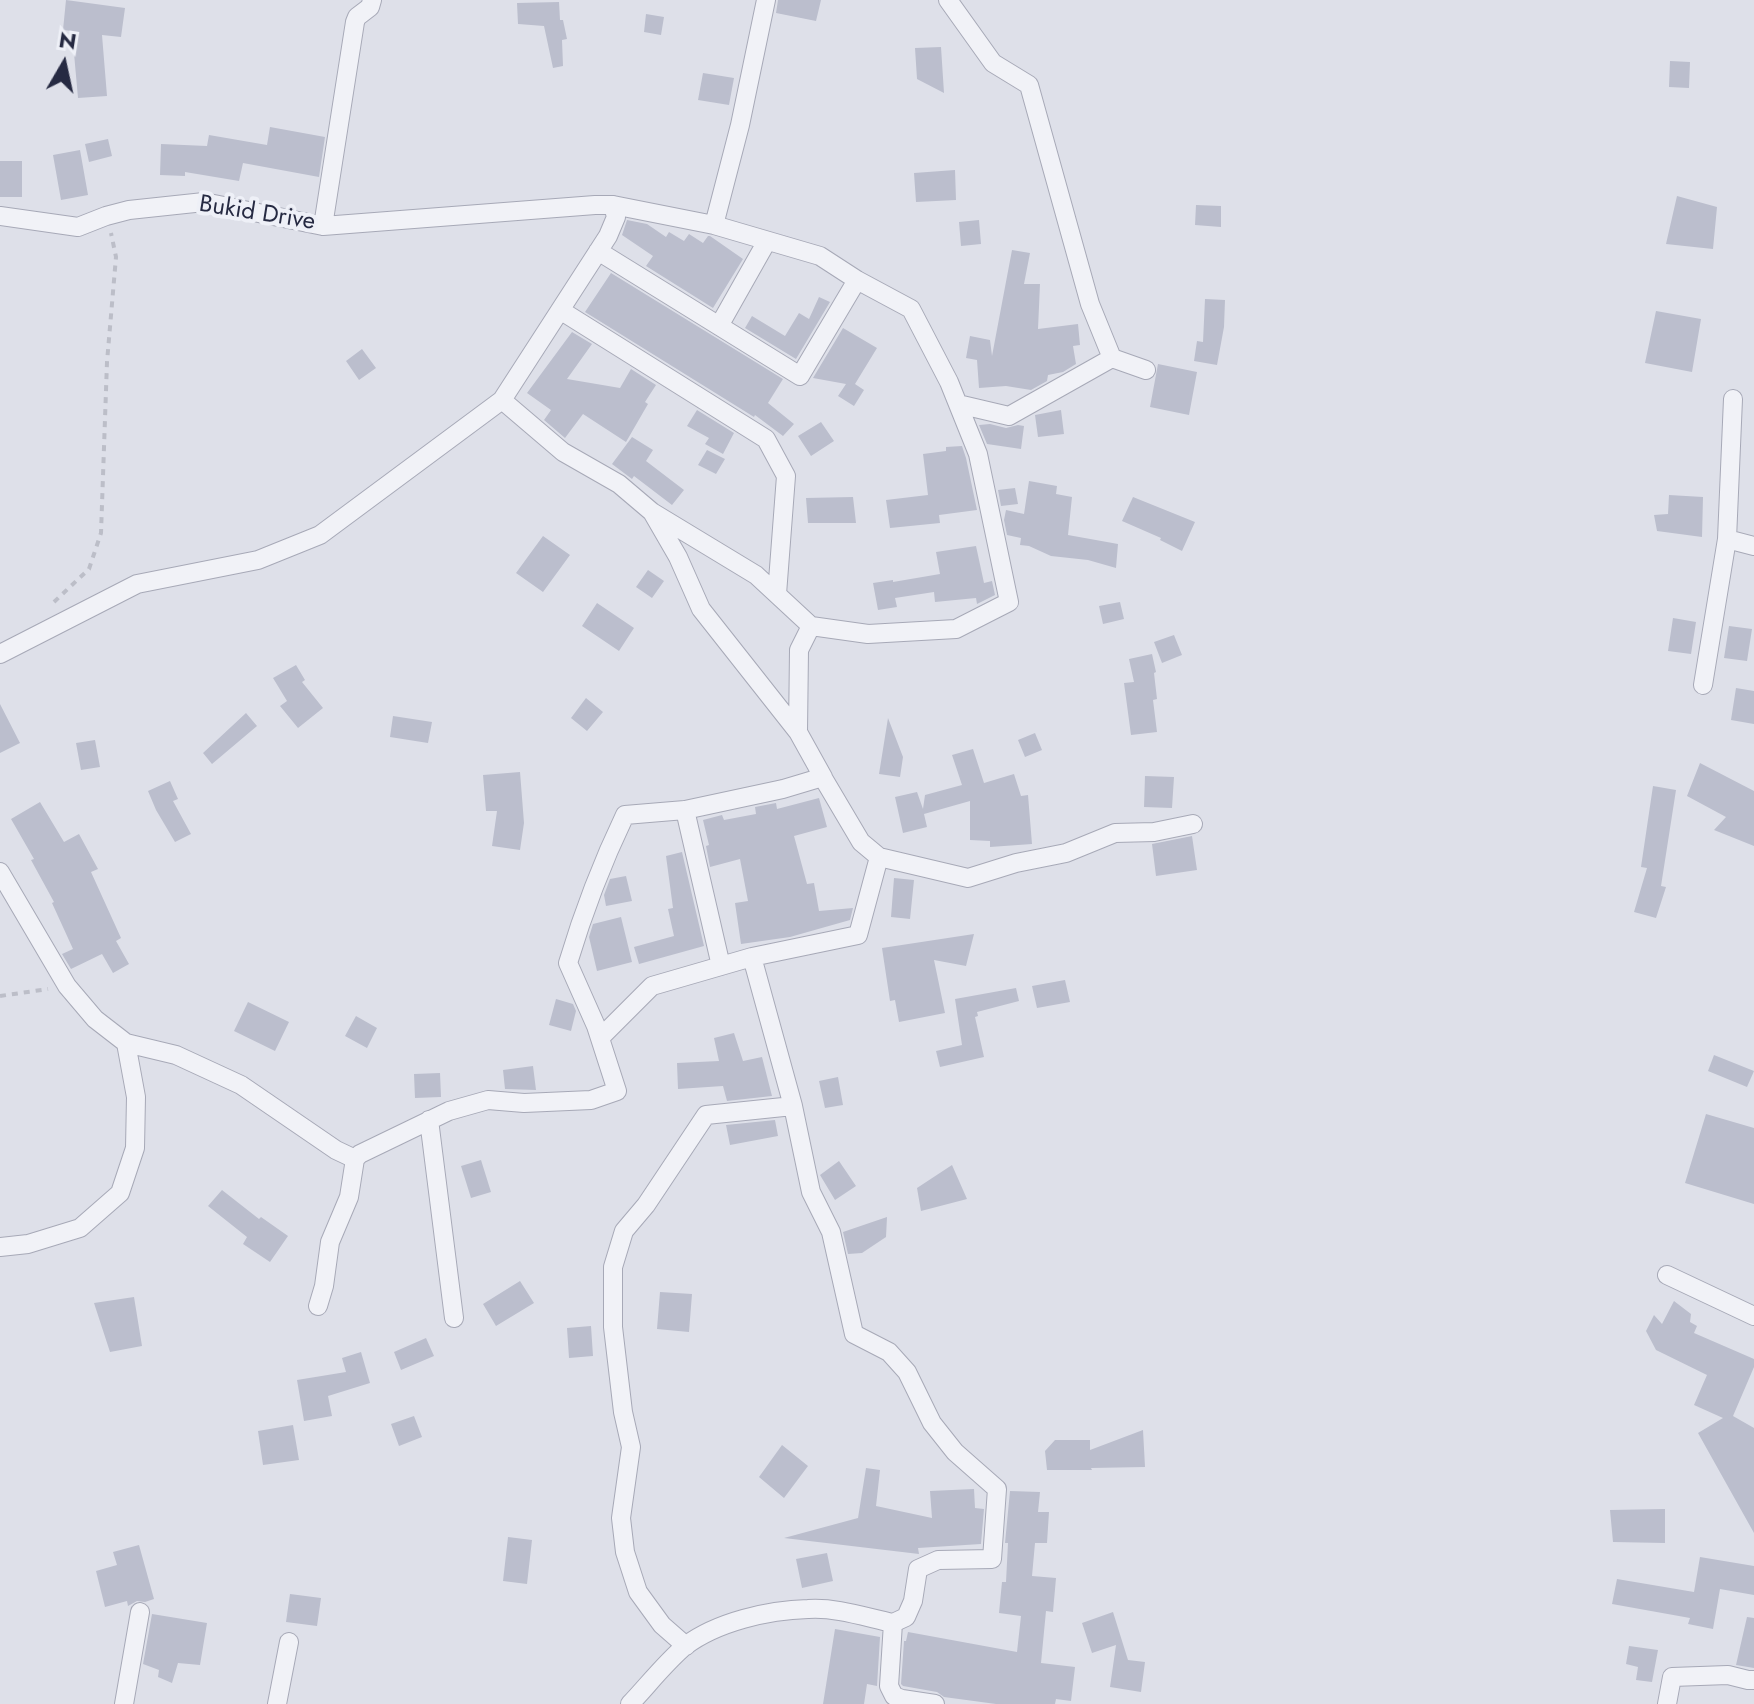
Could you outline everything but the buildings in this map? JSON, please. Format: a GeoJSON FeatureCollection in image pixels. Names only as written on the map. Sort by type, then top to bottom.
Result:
{"type":"FeatureCollection","features":[{"type":"Feature","properties":{"kind":"street"},"geometry":{"type":"LineString","coordinates":[[323,226],[355,22],[370,7],[372,0]]}},
{"type":"Feature","properties":{"kind":"street"},"geometry":{"type":"LineString","coordinates":[[714,225],[740,125],[766,0]]}},
{"type":"Feature","properties":{"kind":"street"},"geometry":{"type":"LineString","coordinates":[[948,0],[993,63],[1029,85],[1090,304],[1112,358],[1146,370]]}},
{"type":"Feature","properties":{"kind":"street","name":"Bukid Drive"},"geometry":{"type":"LineString","coordinates":[[0,216],[78,227],[129,210],[204,202],[323,226],[613,205],[714,225],[820,256],[911,309],[949,382],[978,454],[1009,602],[956,629],[868,634],[811,626]]}},
{"type":"Feature","properties":{"kind":"street"},"geometry":{"type":"LineString","coordinates":[[0,654],[137,584],[258,560],[320,535],[502,400],[608,236],[616,217],[613,205]]}},
{"type":"Feature","properties":{"kind":"street"},"geometry":{"type":"LineString","coordinates":[[719,326],[767,241]]}},
{"type":"Feature","properties":{"kind":"street"},"geometry":{"type":"LineString","coordinates":[[598,251],[800,376],[857,280]]}},
{"type":"Feature","properties":{"kind":"street"},"geometry":{"type":"LineString","coordinates":[[560,310],[766,439],[786,476],[777,594]]}},
{"type":"Feature","properties":{"kind":"street"},"geometry":{"type":"LineString","coordinates":[[958,404],[1009,416],[1112,358]]}},
{"type":"Feature","properties":{"kind":"street"},"geometry":{"type":"LineString","coordinates":[[1703,685],[1727,539],[1733,399]]}},
{"type":"Feature","properties":{"kind":"street"},"geometry":{"type":"LineString","coordinates":[[502,400],[563,452],[619,484],[652,512],[756,575],[811,626],[799,650],[798,732]]}},
{"type":"Feature","properties":{"kind":"street"},"geometry":{"type":"LineString","coordinates":[[652,512],[678,557],[701,609],[798,732],[861,842],[879,857],[968,878],[1016,863],[1066,853],[1115,833],[1154,832],[1193,824]]}},
{"type":"Feature","properties":{"kind":"street"},"geometry":{"type":"LineString","coordinates":[[1727,539],[1754,546]]}},
{"type":"Feature","properties":{"kind":"street"},"geometry":{"type":"LineString","coordinates":[[318,1306],[330,1242],[349,1197],[355,1159],[360,1154],[449,1111],[488,1100],[524,1103],[591,1100],[617,1091],[596,1026],[568,963],[579,925],[625,815],[685,810],[783,789],[823,777],[819,771]]}},
{"type":"Feature","properties":{"kind":"street"},"geometry":{"type":"LineString","coordinates":[[685,810],[721,966]]}},
{"type":"Feature","properties":{"kind":"street"},"geometry":{"type":"LineString","coordinates":[[600,1038],[652,986],[752,957],[858,935],[879,857]]}},
{"type":"Feature","properties":{"kind":"street"},"geometry":{"type":"LineString","coordinates":[[0,872],[67,986],[95,1019],[126,1043],[176,1055],[241,1085],[336,1150],[355,1159]]}},
{"type":"Feature","properties":{"kind":"street"},"geometry":{"type":"LineString","coordinates":[[630,1704],[686,1646],[715,1629],[753,1616],[809,1608],[893,1623],[906,1617],[913,1601],[918,1569],[938,1560],[992,1559],[997,1489],[955,1452],[932,1423],[907,1372],[889,1352],[854,1334],[831,1232],[811,1192],[793,1106],[752,957]]}},
{"type":"Feature","properties":{"kind":"street"},"geometry":{"type":"LineString","coordinates":[[0,1247],[28,1244],[80,1228],[120,1193],[135,1148],[136,1097],[126,1043]]}},
{"type":"Feature","properties":{"kind":"street"},"geometry":{"type":"LineString","coordinates":[[686,1646],[662,1625],[638,1592],[625,1552],[621,1518],[631,1447],[623,1412],[613,1327],[613,1267],[624,1231],[646,1205],[706,1115],[793,1106]]}},
{"type":"Feature","properties":{"kind":"street"},"geometry":{"type":"LineString","coordinates":[[429,1120],[454,1318]]}},
{"type":"Feature","properties":{"kind":"street"},"geometry":{"type":"LineString","coordinates":[[1667,1275],[1754,1316]]}},
{"type":"Feature","properties":{"kind":"street"},"geometry":{"type":"LineString","coordinates":[[124,1704],[140,1612]]}},
{"type":"Feature","properties":{"kind":"street"},"geometry":{"type":"LineString","coordinates":[[893,1623],[889,1686],[894,1696],[935,1704]]}},
{"type":"Feature","properties":{"kind":"street"},"geometry":{"type":"LineString","coordinates":[[277,1704],[289,1642]]}},
{"type":"Feature","properties":{"kind":"street"},"geometry":{"type":"LineString","coordinates":[[1667,1704],[1672,1677],[1728,1675],[1754,1680]]}},
{"type":"Feature","properties":{"kind":"path"},"geometry":{"type":"LineString","coordinates":[[45,611],[89,569],[101,533],[107,362],[116,257],[106,216]]}},
{"type":"Feature","properties":{"kind":"path"},"geometry":{"type":"LineString","coordinates":[[0,996],[67,986]]}}]}
